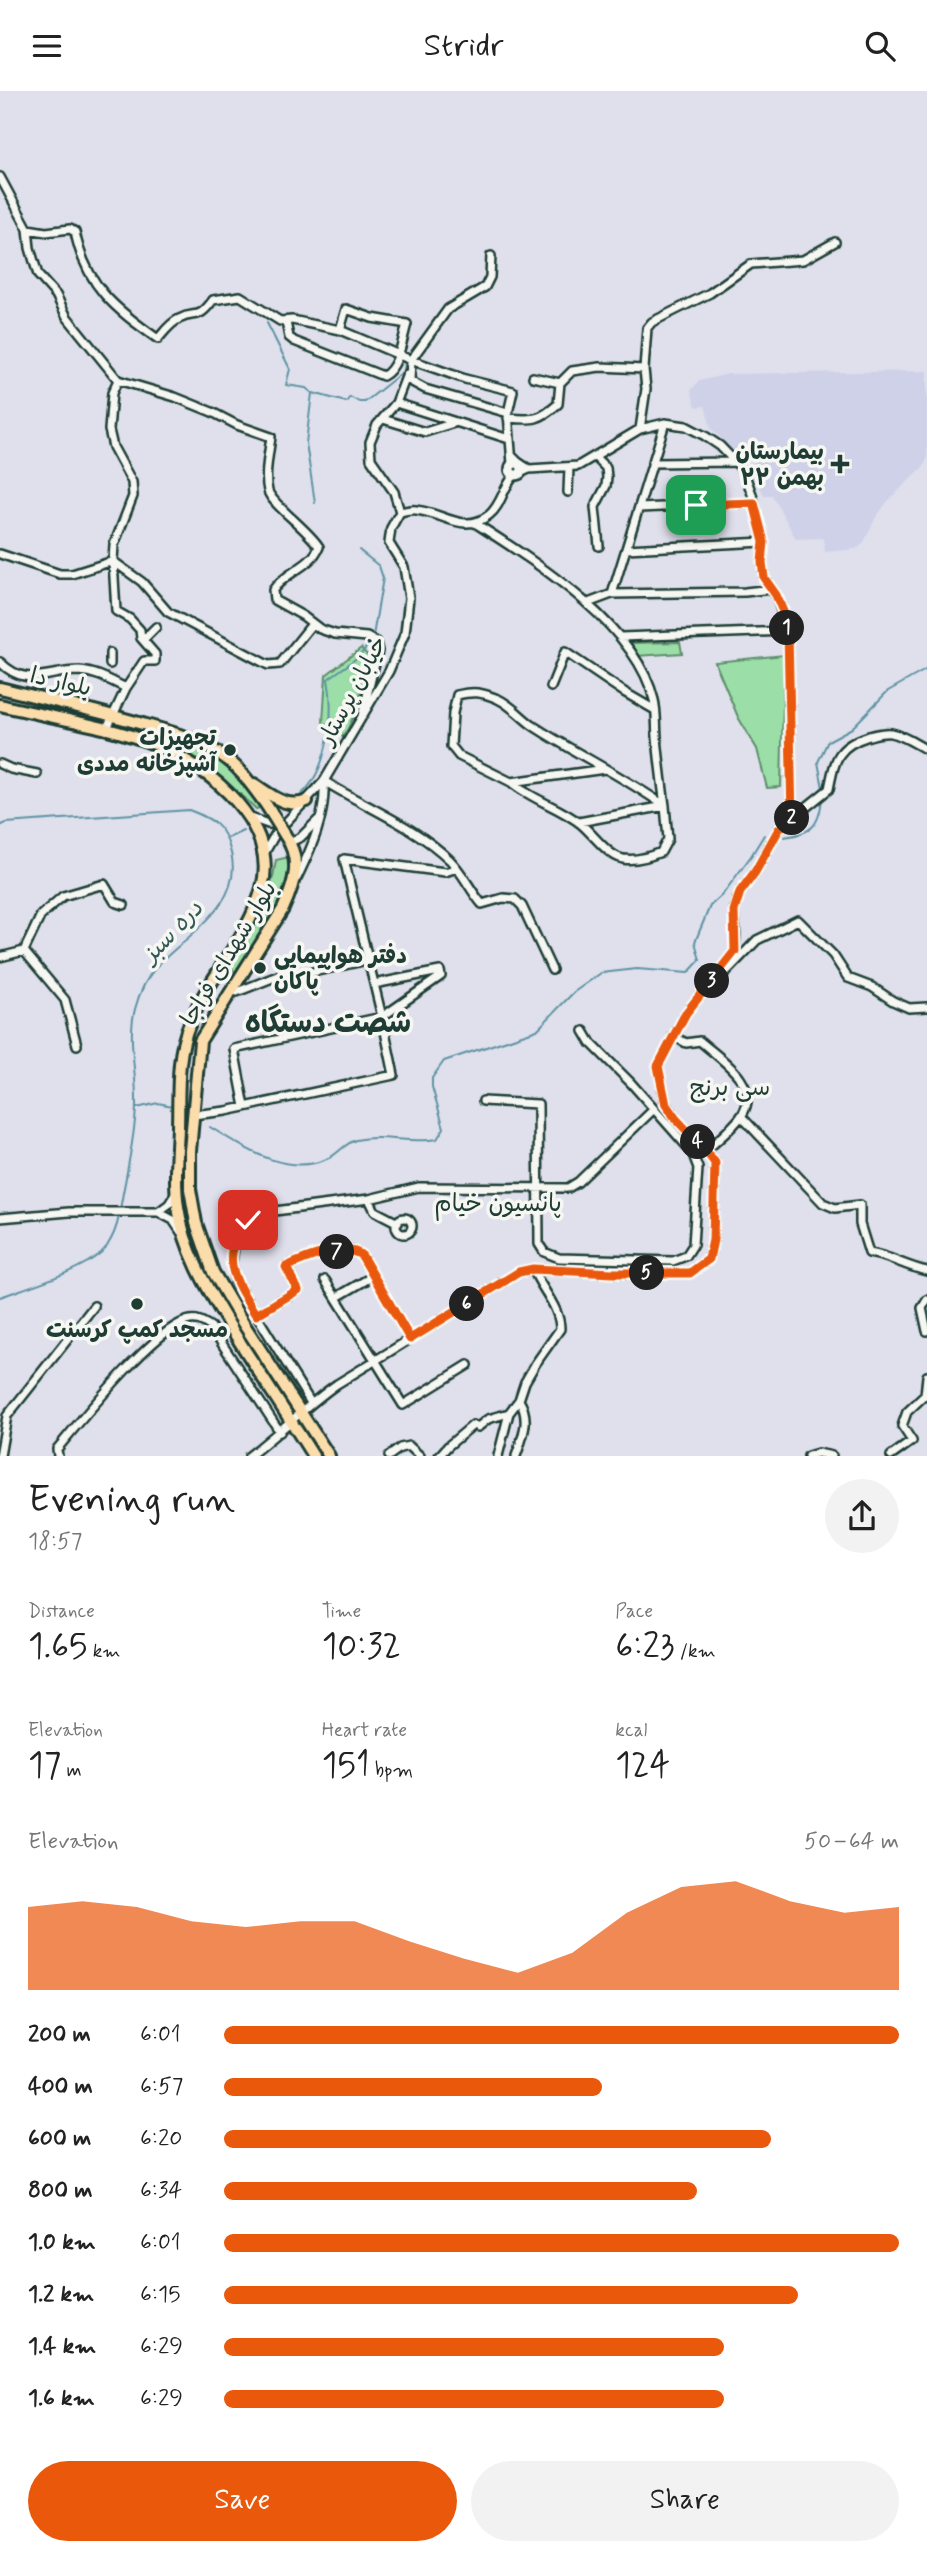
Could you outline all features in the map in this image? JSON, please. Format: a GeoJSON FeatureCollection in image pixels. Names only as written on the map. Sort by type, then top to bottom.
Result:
{"type":"FeatureCollection","features":[{"type":"Feature","properties":{"kind":"main road","name":"بلوار دا"},"geometry":{"type":"LineString","coordinates":[[0,688],[112,715]]}},
{"type":"Feature","properties":{"kind":"main road","name":"بلوار دا"},"geometry":{"type":"LineString","coordinates":[[0,705],[106,730]]}},
{"type":"Feature","properties":{"kind":"main road","name":"بلوار شهدای فراجا"},"geometry":{"type":"LineString","coordinates":[[112,715],[177,734],[219,753],[236,767],[267,806],[285,832],[295,857],[294,885],[283,909],[200,1041],[192,1115],[190,1189],[196,1223],[213,1272],[329,1456]]}},
{"type":"Feature","properties":{"kind":"main road","name":"بلوار شهدای فراجا"},"geometry":{"type":"LineString","coordinates":[[106,730],[149,743],[175,755],[231,795],[251,818],[265,852],[262,888],[255,907],[199,1004],[186,1034],[181,1061],[177,1192],[184,1236],[212,1297],[313,1456]]}},
{"type":"Feature","properties":{"kind":"main road"},"geometry":{"type":"LineString","coordinates":[[248,781],[285,803],[299,805],[307,801]]}},
{"type":"Feature","properties":{"kind":"street"},"geometry":{"type":"LineString","coordinates":[[0,177],[28,229],[38,275],[56,295],[67,317],[118,380],[175,397],[271,437],[267,490],[273,502],[303,527],[319,547],[315,556],[280,579],[272,590],[274,600],[312,624],[335,633],[367,637],[376,642],[378,652],[362,716]]}},
{"type":"Feature","properties":{"kind":"street"},"geometry":{"type":"LineString","coordinates":[[28,229],[46,232],[70,229],[75,232],[78,247],[100,292],[115,307],[158,339],[181,317],[194,317],[205,311],[213,300],[240,296],[286,322],[292,320],[340,330],[399,353],[411,362],[513,391],[508,416],[509,439],[516,469],[490,515],[475,523],[458,523],[416,510],[400,512],[394,492],[371,459],[370,442],[377,425],[396,403],[411,362],[448,309],[485,287],[490,277],[491,255]]}},
{"type":"Feature","properties":{"kind":"street"},"geometry":{"type":"LineString","coordinates":[[640,429],[646,389],[644,369],[647,328],[652,322],[710,293],[751,264],[803,260],[835,242]]}},
{"type":"Feature","properties":{"kind":"street"},"geometry":{"type":"LineString","coordinates":[[286,322],[289,337],[294,341],[383,376],[388,374],[399,353],[407,324],[372,318],[346,309],[340,330]]}},
{"type":"Feature","properties":{"kind":"street"},"geometry":{"type":"LineString","coordinates":[[411,362],[410,381],[425,389],[530,421],[546,414],[558,404],[560,383],[572,371],[600,367],[644,369]]}},
{"type":"Feature","properties":{"kind":"street"},"geometry":{"type":"LineString","coordinates":[[533,377],[560,383]]}},
{"type":"Feature","properties":{"kind":"street"},"geometry":{"type":"LineString","coordinates":[[106,730],[144,661],[155,661],[155,654],[143,640],[139,630],[130,619],[116,611],[114,545],[133,496],[132,482],[113,447],[109,430],[112,393],[118,380]]}},
{"type":"Feature","properties":{"kind":"street"},"geometry":{"type":"LineString","coordinates":[[396,403],[509,439]]}},
{"type":"Feature","properties":{"kind":"street"},"geometry":{"type":"LineString","coordinates":[[383,419],[425,432],[455,423]]}},
{"type":"Feature","properties":{"kind":"street"},"geometry":{"type":"LineString","coordinates":[[612,594],[665,423]]}},
{"type":"Feature","properties":{"kind":"street"},"geometry":{"type":"LineString","coordinates":[[516,469],[578,466],[640,429],[665,423],[686,426],[720,446],[743,470],[764,542],[764,578],[784,614],[788,631],[792,819]]}},
{"type":"Feature","properties":{"kind":"street"},"geometry":{"type":"LineString","coordinates":[[595,457],[606,468],[607,477],[602,496],[595,507],[599,545]]}},
{"type":"Feature","properties":{"kind":"street"},"geometry":{"type":"LineString","coordinates":[[652,463],[735,462]]}},
{"type":"Feature","properties":{"kind":"street"},"geometry":{"type":"LineString","coordinates":[[568,492],[569,467]]}},
{"type":"Feature","properties":{"kind":"street"},"geometry":{"type":"LineString","coordinates":[[639,508],[754,503]]}},
{"type":"Feature","properties":{"kind":"street","name":"خیابان پرستار"},"geometry":{"type":"LineString","coordinates":[[285,832],[324,781],[389,671],[404,633],[409,599],[404,567],[389,543],[391,527],[400,512]]}},
{"type":"Feature","properties":{"kind":"street"},"geometry":{"type":"LineString","coordinates":[[475,523],[511,546],[587,603],[621,637],[642,670],[654,700],[666,806],[668,839],[661,852],[648,857],[626,859],[614,856],[579,822],[524,793],[511,782],[459,756],[451,746],[457,695],[474,691],[501,700],[533,726],[604,769],[633,783],[666,806]]}},
{"type":"Feature","properties":{"kind":"street"},"geometry":{"type":"LineString","coordinates":[[626,549],[764,542]]}},
{"type":"Feature","properties":{"kind":"street"},"geometry":{"type":"LineString","coordinates":[[0,554],[60,574],[72,574],[113,561]]}},
{"type":"Feature","properties":{"kind":"street"},"geometry":{"type":"LineString","coordinates":[[113,561],[142,582],[168,612],[268,665],[280,664],[312,624]]}},
{"type":"Feature","properties":{"kind":"street"},"geometry":{"type":"LineString","coordinates":[[587,603],[612,594],[772,589]]}},
{"type":"Feature","properties":{"kind":"street"},"geometry":{"type":"LineString","coordinates":[[143,640],[156,627]]}},
{"type":"Feature","properties":{"kind":"street"},"geometry":{"type":"LineString","coordinates":[[621,637],[788,631]]}},
{"type":"Feature","properties":{"kind":"street"},"geometry":{"type":"LineString","coordinates":[[551,687],[565,652],[655,710]]}},
{"type":"Feature","properties":{"kind":"street"},"geometry":{"type":"LineString","coordinates":[[110,653],[110,664]]}},
{"type":"Feature","properties":{"kind":"street"},"geometry":{"type":"LineString","coordinates":[[0,662],[19,676],[36,678],[78,671],[101,675],[127,688]]}},
{"type":"Feature","properties":{"kind":"street"},"geometry":{"type":"LineString","coordinates":[[248,1456],[281,1432],[311,1403],[519,1272],[533,1269],[690,1273],[709,1259],[713,1240],[715,1163],[666,1105],[658,1066],[686,1013],[735,951],[734,911],[740,892],[755,872],[779,829],[830,789],[834,765],[842,749],[858,740],[881,733],[894,734],[927,750]]}},
{"type":"Feature","properties":{"kind":"street"},"geometry":{"type":"LineString","coordinates":[[0,764],[37,774]]}},
{"type":"Feature","properties":{"kind":"street"},"geometry":{"type":"LineString","coordinates":[[511,782],[604,769]]}},
{"type":"Feature","properties":{"kind":"street"},"geometry":{"type":"LineString","coordinates":[[294,885],[309,854],[322,815],[325,800],[324,781]]}},
{"type":"Feature","properties":{"kind":"street"},"geometry":{"type":"LineString","coordinates":[[324,781],[353,800],[392,819],[449,859],[482,904],[503,898],[515,899],[522,906],[552,970]]}},
{"type":"Feature","properties":{"kind":"street"},"geometry":{"type":"LineString","coordinates":[[579,822],[666,806]]}},
{"type":"Feature","properties":{"kind":"street"},"geometry":{"type":"LineString","coordinates":[[251,818],[302,837],[322,815]]}},
{"type":"Feature","properties":{"kind":"street"},"geometry":{"type":"LineString","coordinates":[[265,852],[285,832]]}},
{"type":"Feature","properties":{"kind":"street"},"geometry":{"type":"LineString","coordinates":[[192,1115],[245,1107],[394,1075],[344,859],[445,872],[457,868]]}},
{"type":"Feature","properties":{"kind":"street"},"geometry":{"type":"LineString","coordinates":[[0,957],[23,951],[41,915],[63,896],[104,884],[115,902],[124,905]]}},
{"type":"Feature","properties":{"kind":"street"},"geometry":{"type":"LineString","coordinates":[[714,978],[724,974],[757,940],[798,920],[833,955],[849,978],[872,987],[909,1008],[927,1007]]}},
{"type":"Feature","properties":{"kind":"street"},"geometry":{"type":"LineString","coordinates":[[23,951],[65,1000],[77,1045]]}},
{"type":"Feature","properties":{"kind":"street"},"geometry":{"type":"LineString","coordinates":[[231,990],[237,992],[290,971],[299,975],[368,960]]}},
{"type":"Feature","properties":{"kind":"street"},"geometry":{"type":"LineString","coordinates":[[245,1107],[234,1049],[382,1017],[441,976],[440,971],[374,984]]}},
{"type":"Feature","properties":{"kind":"street"},"geometry":{"type":"LineString","coordinates":[[484,1101],[538,1104],[539,1244],[544,1252],[559,1258],[628,1260],[673,1261],[686,1256],[693,1245],[698,1168],[692,1152],[583,1031]]}},
{"type":"Feature","properties":{"kind":"street"},"geometry":{"type":"LineString","coordinates":[[673,1036],[686,1043],[700,1041],[740,1076],[747,1091],[748,1102],[741,1116],[706,1151]]}},
{"type":"Feature","properties":{"kind":"street"},"geometry":{"type":"LineString","coordinates":[[311,1403],[235,1282],[232,1263],[236,1234],[248,1220],[267,1212],[369,1199],[419,1188],[568,1188],[578,1182],[653,1109]]}},
{"type":"Feature","properties":{"kind":"street"},"geometry":{"type":"LineString","coordinates":[[741,1116],[823,1203],[835,1208],[860,1205],[860,1224],[869,1253],[927,1271]]}},
{"type":"Feature","properties":{"kind":"street"},"geometry":{"type":"LineString","coordinates":[[158,1212],[169,1204],[177,1192]]}},
{"type":"Feature","properties":{"kind":"street"},"geometry":{"type":"LineString","coordinates":[[369,1199],[375,1211],[397,1223]]}},
{"type":"Feature","properties":{"kind":"street"},"geometry":{"type":"LineString","coordinates":[[0,1219],[95,1212],[158,1212],[173,1220],[184,1236]]}},
{"type":"Feature","properties":{"kind":"street"},"geometry":{"type":"LineString","coordinates":[[256,1315],[298,1290],[286,1267],[308,1257],[335,1252],[358,1252],[410,1339]]}},
{"type":"Feature","properties":{"kind":"street"},"geometry":{"type":"LineString","coordinates":[[498,1456],[509,1413],[520,1399],[525,1382],[536,1363],[560,1329],[555,1308],[539,1284],[533,1269]]}},
{"type":"Feature","properties":{"kind":"street"},"geometry":{"type":"LineString","coordinates":[[337,1297],[373,1276]]}},
{"type":"Feature","properties":{"kind":"street"},"geometry":{"type":"LineString","coordinates":[[325,1280],[403,1405],[468,1365]]}},
{"type":"Feature","properties":{"kind":"street"},"geometry":{"type":"LineString","coordinates":[[927,1300],[922,1308],[927,1331]]}},
{"type":"Feature","properties":{"kind":"street"},"geometry":{"type":"LineString","coordinates":[[0,1456],[7,1416],[94,1306]]}},
{"type":"Feature","properties":{"kind":"street"},"geometry":{"type":"LineString","coordinates":[[58,1456],[57,1449],[75,1427],[152,1343],[171,1328],[188,1320],[201,1320],[211,1327],[281,1432]]}},
{"type":"Feature","properties":{"kind":"street"},"geometry":{"type":"LineString","coordinates":[[891,1456],[912,1441],[902,1426],[907,1412],[925,1395],[927,1376]]}},
{"type":"Feature","properties":{"kind":"street"},"geometry":{"type":"LineString","coordinates":[[516,1456],[526,1426],[520,1399]]}},
{"type":"Feature","properties":{"kind":"street"},"geometry":{"type":"LineString","coordinates":[[439,1456],[473,1425],[478,1427],[488,1419],[509,1413]]}},
{"type":"Feature","properties":{"kind":"street"},"geometry":{"type":"LineString","coordinates":[[389,1456],[400,1448],[409,1447],[421,1456]]}},
{"type":"Feature","properties":{"kind":"street"},"geometry":{"type":"LineString","coordinates":[[808,1456],[818,1453],[832,1456]]}},
{"type":"Feature","properties":{"kind":"shaded area","name":"بیمارستان ۲۲ بهمن"},"geometry":{"type":"Polygon","coordinates":[[[927,371],[927,460],[887,502],[863,544],[856,549],[825,552],[823,538],[796,539],[772,495],[764,495],[752,473],[756,467],[749,455],[741,460],[711,428],[705,406],[696,407],[691,390],[699,381],[728,374],[927,371]]]}},
{"type":"Feature","properties":{"kind":"green space"},"geometry":{"type":"Polygon","coordinates":[[[680,642],[682,653],[636,656],[628,643],[680,642]]]}},
{"type":"Feature","properties":{"kind":"green space"},"geometry":{"type":"Polygon","coordinates":[[[361,648],[368,656],[364,677],[357,708],[343,737],[323,722],[326,675],[361,648]]]}},
{"type":"Feature","properties":{"kind":"green space"},"geometry":{"type":"Polygon","coordinates":[[[784,655],[781,787],[767,788],[757,749],[738,717],[715,662],[784,655]]]}},
{"type":"Feature","properties":{"kind":"green space"},"geometry":{"type":"Polygon","coordinates":[[[119,724],[158,733],[201,749],[221,761],[238,774],[251,790],[259,808],[256,809],[225,781],[193,758],[158,740],[118,727],[119,724]]]}},
{"type":"Feature","properties":{"kind":"green space"},"geometry":{"type":"Polygon","coordinates":[[[289,857],[288,873],[278,903],[235,972],[230,967],[259,917],[270,890],[276,860],[289,857]]]}},
{"type":"Feature","properties":{"kind":"waterway"},"geometry":{"type":"LineString","coordinates":[[267,323],[290,369],[286,385],[306,388],[312,393],[306,443],[315,503]]}},
{"type":"Feature","properties":{"kind":"waterway"},"geometry":{"type":"LineString","coordinates":[[313,393],[346,402],[350,397],[365,402],[404,371],[405,361]]}},
{"type":"Feature","properties":{"kind":"waterway"},"geometry":{"type":"LineString","coordinates":[[359,550],[379,566],[383,578],[373,636]]}},
{"type":"Feature","properties":{"kind":"waterway"},"geometry":{"type":"LineString","coordinates":[[297,798],[308,788],[316,775],[327,743],[330,710],[328,679],[357,658],[370,641]]}},
{"type":"Feature","properties":{"kind":"waterway"},"geometry":{"type":"LineString","coordinates":[[823,788],[818,762],[828,741],[852,728],[888,691],[927,669]]}},
{"type":"Feature","properties":{"kind":"waterway"},"geometry":{"type":"LineString","coordinates":[[784,837],[801,834],[812,827],[819,815],[822,797]]}},
{"type":"Feature","properties":{"kind":"waterway","name":"دره سبز"},"geometry":{"type":"LineString","coordinates":[[0,826],[6,823],[189,810],[217,824],[228,843],[233,871],[229,888],[221,903],[197,930],[157,966],[146,981],[137,1003],[132,1032],[136,1116],[120,1210]]}},
{"type":"Feature","properties":{"kind":"waterway"},"geometry":{"type":"LineString","coordinates":[[228,838],[243,831]]}},
{"type":"Feature","properties":{"kind":"waterway"},"geometry":{"type":"LineString","coordinates":[[210,1127],[267,1158],[298,1165],[329,1158],[349,1143],[366,1138],[437,1139],[444,1128],[432,1087],[432,1078],[444,1061],[537,1030],[574,992],[601,973],[637,969],[688,973],[700,960],[695,942],[710,906],[723,894],[764,835]]}},
{"type":"Feature","properties":{"kind":"waterway"},"geometry":{"type":"LineString","coordinates":[[137,1108],[158,1103],[172,1106]]}},
{"type":"Feature","properties":{"kind":"waterway","name":"دره سبز"},"geometry":{"type":"LineString","coordinates":[[0,1297],[73,1270],[99,1254],[111,1239],[119,1216]]}},
{"type":"Feature","properties":{"kind":"place","name":"بیمارستان ۲۲ بهمن"},"geometry":{"type":"Point","coordinates":[840,464]}},
{"type":"Feature","properties":{"kind":"place","name":"تجهیزات آشپزخانه مددی"},"geometry":{"type":"Point","coordinates":[230,750]}},
{"type":"Feature","properties":{"kind":"place","name":"دفتر هواپیمایی پاکان"},"geometry":{"type":"Point","coordinates":[260,968]}},
{"type":"Feature","properties":{"kind":"place","name":"مسجد کمپ کرسنت"},"geometry":{"type":"Point","coordinates":[137,1304]}},
{"type":"Feature","properties":{"kind":"district","name":"شصت دستگاه"},"geometry":{"type":"Point","coordinates":[328,1022]}},
{"type":"Feature","properties":{"kind":"district","name":"سی برنج"},"geometry":{"type":"Point","coordinates":[730,1087]}},
{"type":"Feature","properties":{"kind":"district","name":"پانسیون خیام"},"geometry":{"type":"Point","coordinates":[498,1203]}},
{"type":"Feature","properties":{"kind":"route"},"geometry":{"type":"LineString","coordinates":[[248,1220],[236,1234],[232,1263],[235,1282],[256,1315],[298,1290],[286,1267],[308,1257],[351,1250],[362,1256],[410,1339],[519,1272],[533,1269],[690,1273],[709,1259],[713,1240],[715,1163],[666,1105],[658,1066],[686,1013],[735,951],[734,911],[740,892],[770,848],[779,829],[792,819],[792,772],[788,631],[776,595],[764,578],[764,542],[754,503],[696,505]]}}]}
